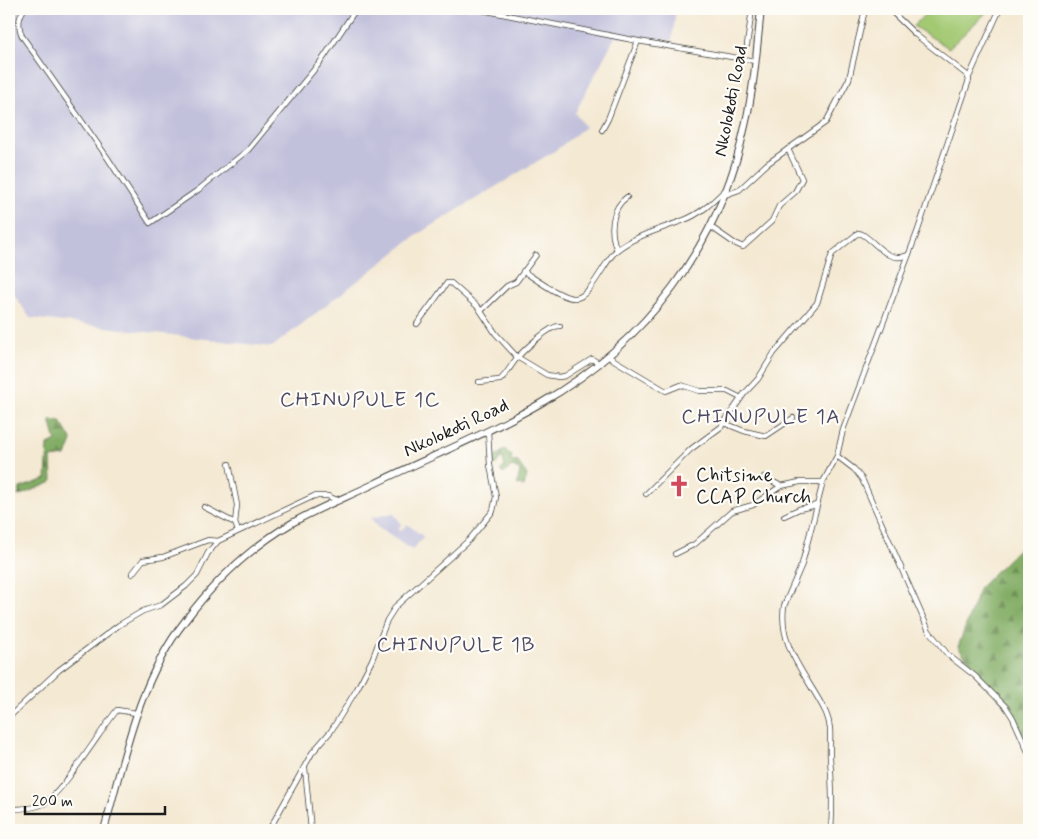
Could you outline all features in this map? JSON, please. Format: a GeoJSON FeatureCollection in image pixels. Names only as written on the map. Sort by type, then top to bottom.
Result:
{"type":"FeatureCollection","features":[{"type":"Feature","properties":{"kind":"main road","name":"Nkolokoti Road"},"geometry":{"type":"LineString","coordinates":[[104,830],[136,713],[156,670],[182,624],[208,593],[244,558],[295,522],[488,431],[540,404],[609,357],[653,314],[676,284],[711,227],[725,196],[746,125],[761,9]]}},
{"type":"Feature","properties":{"kind":"street"},"geometry":{"type":"LineString","coordinates":[[24,9],[19,19],[22,36],[107,157],[150,223],[198,190],[248,150],[322,60],[356,9]]}},
{"type":"Feature","properties":{"kind":"street"},"geometry":{"type":"LineString","coordinates":[[477,9],[638,42],[755,61]]}},
{"type":"Feature","properties":{"kind":"street"},"geometry":{"type":"LineString","coordinates":[[747,45],[752,9]]}},
{"type":"Feature","properties":{"kind":"street"},"geometry":{"type":"LineString","coordinates":[[725,196],[739,190],[767,164],[826,122],[831,116],[853,66],[864,14],[863,9]]}},
{"type":"Feature","properties":{"kind":"street"},"geometry":{"type":"LineString","coordinates":[[889,9],[916,35],[969,77]]}},
{"type":"Feature","properties":{"kind":"street"},"geometry":{"type":"LineString","coordinates":[[831,830],[833,784],[830,756],[832,733],[826,714],[798,667],[784,635],[783,606],[802,564],[823,482],[837,456],[843,430],[908,256],[969,77],[1000,9]]}},
{"type":"Feature","properties":{"kind":"street"},"geometry":{"type":"LineString","coordinates":[[602,130],[638,42]]}},
{"type":"Feature","properties":{"kind":"street"},"geometry":{"type":"LineString","coordinates":[[711,227],[743,247],[772,221],[779,206],[795,192],[802,179],[788,149]]}},
{"type":"Feature","properties":{"kind":"street"},"geometry":{"type":"LineString","coordinates":[[524,271],[554,289],[575,298],[582,295],[592,284],[617,250],[656,230],[692,217],[707,207],[728,186]]}},
{"type":"Feature","properties":{"kind":"street"},"geometry":{"type":"LineString","coordinates":[[617,250],[612,235],[614,216],[618,206],[627,197]]}},
{"type":"Feature","properties":{"kind":"street"},"geometry":{"type":"LineString","coordinates":[[646,494],[684,456],[724,423],[741,398],[758,378],[774,353],[817,303],[829,262],[839,247],[858,233],[862,234],[890,256],[898,258],[908,256]]}},
{"type":"Feature","properties":{"kind":"street"},"geometry":{"type":"LineString","coordinates":[[481,311],[505,288],[516,282],[536,255]]}},
{"type":"Feature","properties":{"kind":"street"},"geometry":{"type":"LineString","coordinates":[[417,324],[449,282],[481,311],[496,334],[517,357],[547,374],[559,377],[571,373],[590,359],[600,364]]}},
{"type":"Feature","properties":{"kind":"street"},"geometry":{"type":"LineString","coordinates":[[479,382],[500,380],[517,357],[551,328],[560,326]]}},
{"type":"Feature","properties":{"kind":"street"},"geometry":{"type":"LineString","coordinates":[[609,357],[668,391],[681,384],[700,391],[727,391],[741,398]]}},
{"type":"Feature","properties":{"kind":"street"},"geometry":{"type":"LineString","coordinates":[[724,423],[744,431],[766,436],[793,418]]}},
{"type":"Feature","properties":{"kind":"street"},"geometry":{"type":"LineString","coordinates":[[269,830],[312,753],[330,731],[357,689],[372,660],[387,620],[396,606],[469,540],[493,511],[496,497],[490,465],[488,431]]}},
{"type":"Feature","properties":{"kind":"street"},"geometry":{"type":"LineString","coordinates":[[837,456],[854,468],[862,479],[929,631],[948,655],[975,676],[1006,707],[1014,718],[1029,754]]}},
{"type":"Feature","properties":{"kind":"street"},"geometry":{"type":"LineString","coordinates":[[229,464],[237,505],[235,523],[238,531]]}},
{"type":"Feature","properties":{"kind":"street"},"geometry":{"type":"LineString","coordinates":[[764,477],[781,486]]}},
{"type":"Feature","properties":{"kind":"street"},"geometry":{"type":"LineString","coordinates":[[674,554],[692,546],[732,512],[753,505],[781,486],[800,482],[823,482]]}},
{"type":"Feature","properties":{"kind":"street"},"geometry":{"type":"LineString","coordinates":[[9,717],[59,670],[119,626],[143,611],[161,605],[186,586],[198,575],[208,553],[218,541],[314,496],[328,496],[339,501]]}},
{"type":"Feature","properties":{"kind":"street"},"geometry":{"type":"LineString","coordinates":[[784,516],[799,509],[817,506]]}},
{"type":"Feature","properties":{"kind":"street"},"geometry":{"type":"LineString","coordinates":[[204,507],[235,523]]}},
{"type":"Feature","properties":{"kind":"street"},"geometry":{"type":"LineString","coordinates":[[132,574],[145,558],[162,557],[208,540],[218,541]]}},
{"type":"Feature","properties":{"kind":"street"},"geometry":{"type":"LineString","coordinates":[[9,809],[44,804],[74,771],[96,736],[117,710],[136,713]]}},
{"type":"Feature","properties":{"kind":"street"},"geometry":{"type":"LineString","coordinates":[[305,768],[311,830]]}},
{"type":"Feature","properties":{"kind":"shaded area"},"geometry":{"type":"Polygon","coordinates":[[[9,9],[676,9],[672,40],[615,37],[575,113],[585,127],[556,150],[420,233],[272,347],[30,318],[9,287],[9,9]]]}},
{"type":"Feature","properties":{"kind":"shaded area"},"geometry":{"type":"Polygon","coordinates":[[[393,513],[402,524],[398,529],[401,531],[407,524],[424,537],[412,550],[377,527],[371,518],[393,513]]]}},
{"type":"Feature","properties":{"kind":"green space"},"geometry":{"type":"Polygon","coordinates":[[[930,9],[990,9],[949,48],[913,26],[930,9]]]}},
{"type":"Feature","properties":{"kind":"green space"},"geometry":{"type":"Polygon","coordinates":[[[50,420],[60,421],[72,441],[66,456],[51,458],[52,482],[18,496],[20,488],[46,479],[48,445],[56,441],[50,420]]]}},
{"type":"Feature","properties":{"kind":"green space"},"geometry":{"type":"Polygon","coordinates":[[[505,449],[512,456],[510,461],[518,462],[527,475],[524,487],[517,484],[520,471],[512,466],[504,474],[500,471],[505,466],[502,457],[495,465],[491,460],[505,449]]]}},
{"type":"Feature","properties":{"kind":"green space"},"geometry":{"type":"Polygon","coordinates":[[[1029,538],[1029,750],[1010,712],[958,647],[980,587],[1029,538]]]}},
{"type":"Feature","properties":{"kind":"place","name":"Chitsime CCAP Church"},"geometry":{"type":"Point","coordinates":[679,486]}},
{"type":"Feature","properties":{"kind":"district","name":"CHINUPULE 1C"},"geometry":{"type":"Point","coordinates":[360,400]}},
{"type":"Feature","properties":{"kind":"district","name":"CHINUPULE 1A"},"geometry":{"type":"Point","coordinates":[761,417]}},
{"type":"Feature","properties":{"kind":"district","name":"CHINUPULE 1B"},"geometry":{"type":"Point","coordinates":[456,645]}}]}
